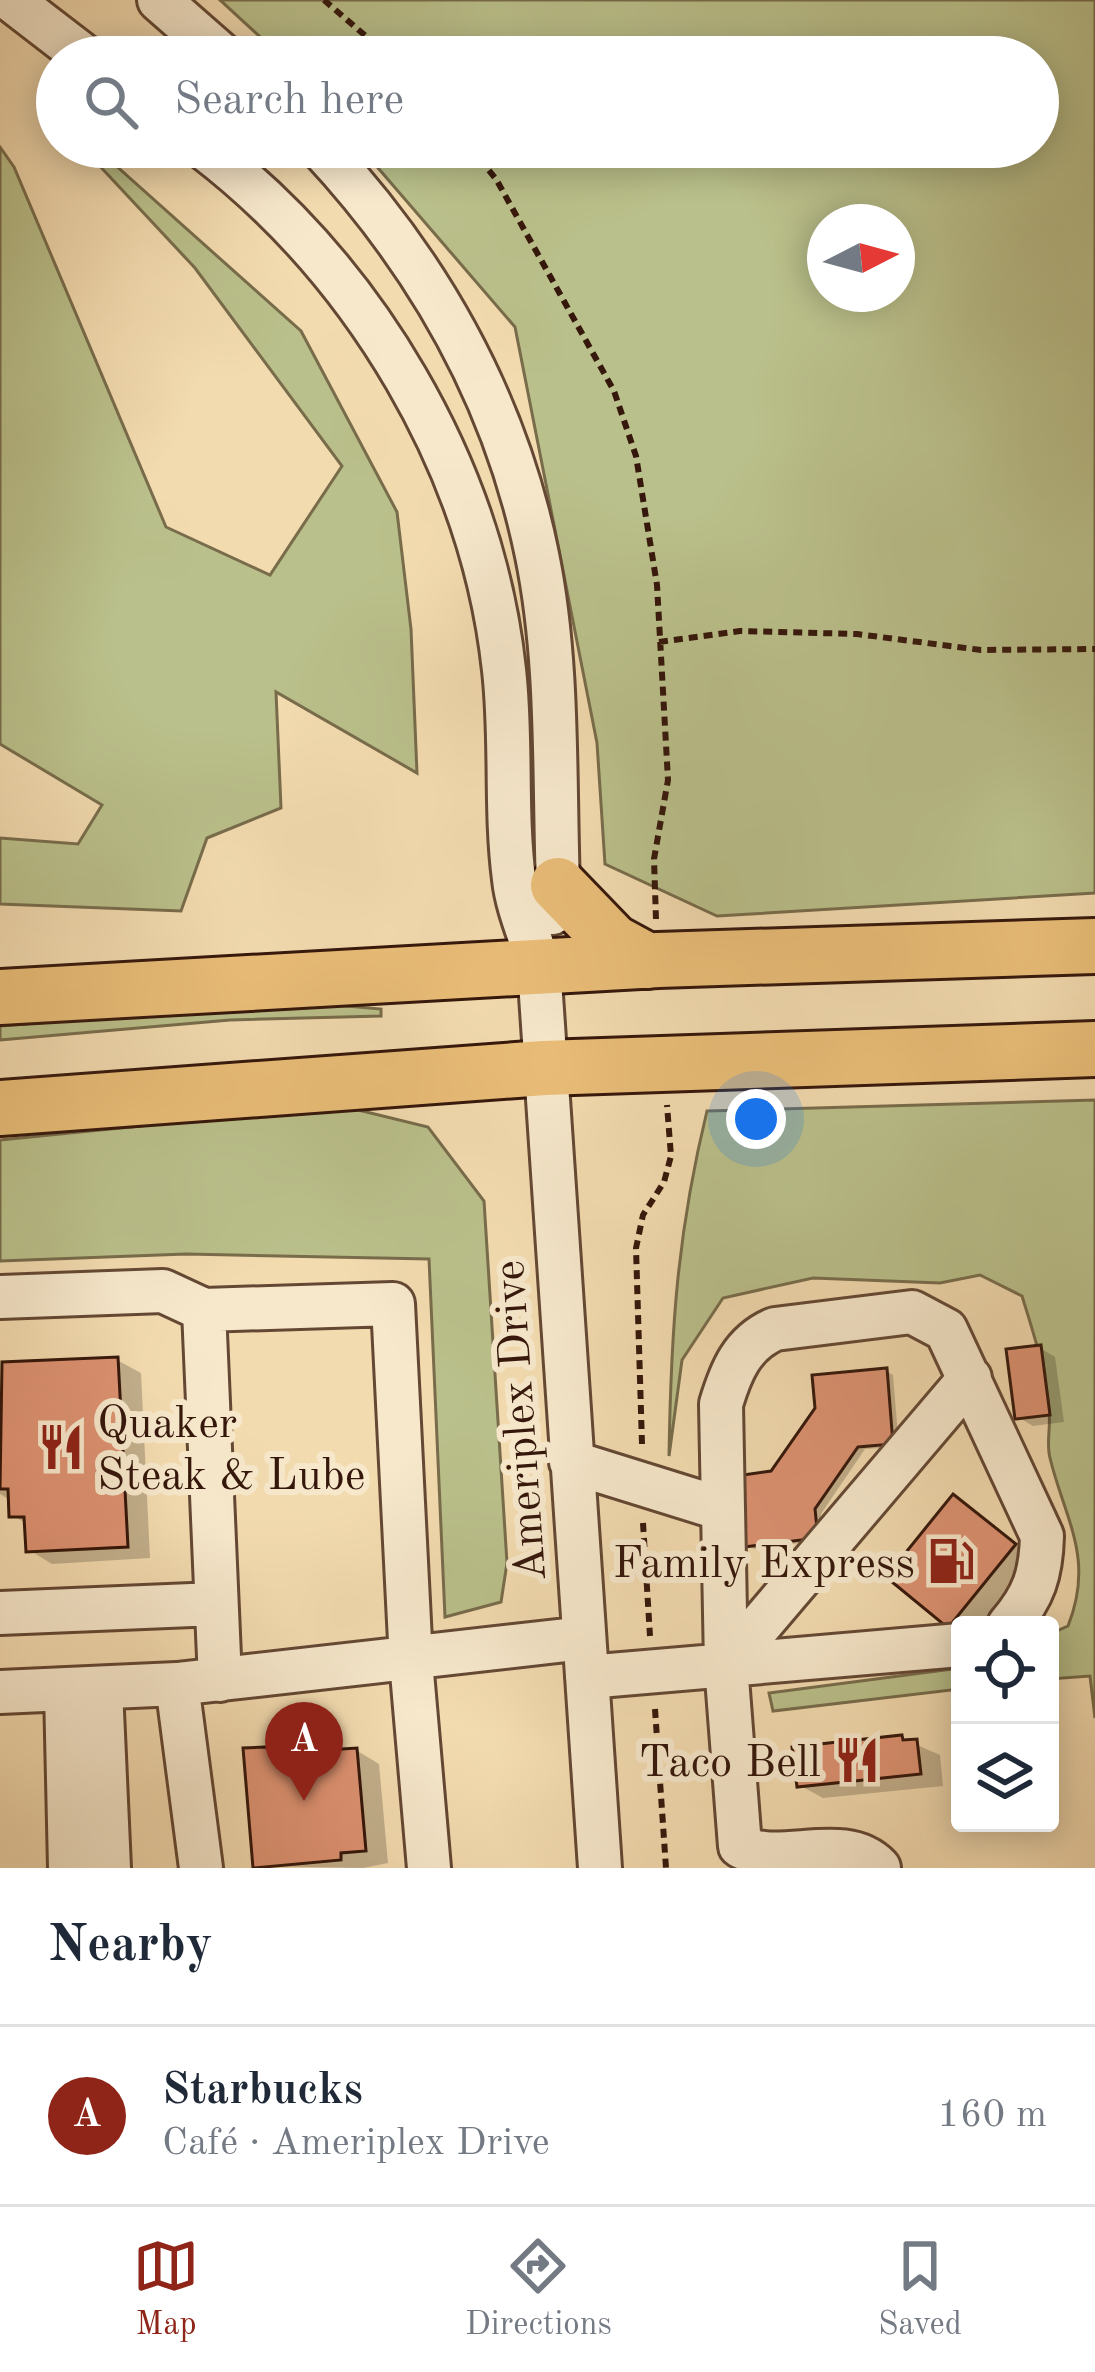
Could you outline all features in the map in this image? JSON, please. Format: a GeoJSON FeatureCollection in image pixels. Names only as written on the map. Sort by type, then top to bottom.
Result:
{"type":"FeatureCollection","features":[{"type":"Feature","properties":{"kind":"main road"},"geometry":{"type":"LineString","coordinates":[[558,885],[613,942],[653,960]]}},
{"type":"Feature","properties":{"kind":"main road"},"geometry":{"type":"LineString","coordinates":[[0,997],[653,960],[1095,946]]}},
{"type":"Feature","properties":{"kind":"main road"},"geometry":{"type":"LineString","coordinates":[[0,1108],[544,1068],[665,1084],[1095,1049]]}},
{"type":"Feature","properties":{"kind":"street"},"geometry":{"type":"LineString","coordinates":[[11,0],[58,36]]}},
{"type":"Feature","properties":{"kind":"street"},"geometry":{"type":"LineString","coordinates":[[159,0],[200,36]]}},
{"type":"Feature","properties":{"kind":"street","name":"Ameriplex Drive"},"geometry":{"type":"LineString","coordinates":[[226,168],[303,238],[385,339],[439,443],[488,581],[504,669],[514,882],[539,967],[600,1868]]}},
{"type":"Feature","properties":{"kind":"street","name":"Ameriplex Drive"},"geometry":{"type":"LineString","coordinates":[[340,168],[380,211],[443,306],[500,420],[537,555],[545,622],[558,885],[539,967]]}},
{"type":"Feature","properties":{"kind":"street"},"geometry":{"type":"LineString","coordinates":[[0,1297],[163,1292],[205,1310],[393,1304],[412,1660],[429,1868]]}},
{"type":"Feature","properties":{"kind":"street"},"geometry":{"type":"LineString","coordinates":[[205,1310],[220,1679]]}},
{"type":"Feature","properties":{"kind":"street"},"geometry":{"type":"LineString","coordinates":[[879,1868],[854,1856],[767,1863],[740,1846],[726,1665],[722,1404],[730,1375],[755,1337],[775,1329],[912,1312],[946,1330],[1042,1536],[1041,1573],[1029,1603],[1017,1616]]}},
{"type":"Feature","properties":{"kind":"street"},"geometry":{"type":"LineString","coordinates":[[726,1665],[970,1378]]}},
{"type":"Feature","properties":{"kind":"street"},"geometry":{"type":"LineString","coordinates":[[572,1462],[722,1509]]}},
{"type":"Feature","properties":{"kind":"street"},"geometry":{"type":"LineString","coordinates":[[0,1613],[216,1604]]}},
{"type":"Feature","properties":{"kind":"street"},"geometry":{"type":"LineString","coordinates":[[0,1692],[177,1684],[412,1660],[585,1658],[726,1665],[951,1646]]}},
{"type":"Feature","properties":{"kind":"street"},"geometry":{"type":"LineString","coordinates":[[177,1684],[201,1868]]}},
{"type":"Feature","properties":{"kind":"street"},"geometry":{"type":"LineString","coordinates":[[70,1868],[83,1689]]}},
{"type":"Feature","properties":{"kind":"street"},"geometry":{"type":"LineString","coordinates":[[83,1689],[109,1868]]}},
{"type":"Feature","properties":{"kind":"path"},"geometry":{"type":"LineString","coordinates":[[324,0],[366,36]]}},
{"type":"Feature","properties":{"kind":"path"},"geometry":{"type":"LineString","coordinates":[[487,168],[614,391],[636,456],[657,585],[668,780],[654,859],[653,960]]}},
{"type":"Feature","properties":{"kind":"path"},"geometry":{"type":"LineString","coordinates":[[659,642],[740,631],[857,634],[981,650],[1095,649]]}},
{"type":"Feature","properties":{"kind":"green space"},"geometry":{"type":"Polygon","coordinates":[[[220,0],[1095,0],[1095,893],[717,916],[605,864],[597,743],[515,327],[378,168],[1059,168],[1059,36],[259,36],[220,0]]]}},
{"type":"Feature","properties":{"kind":"green space"},"geometry":{"type":"Polygon","coordinates":[[[0,147],[14,167],[166,527],[270,575],[342,466],[195,268],[102,168],[119,168],[301,331],[397,512],[411,629],[417,773],[276,692],[281,808],[207,838],[181,911],[0,904],[0,838],[78,844],[102,805],[0,744],[0,147]]]}},
{"type":"Feature","properties":{"kind":"green space"},"geometry":{"type":"Polygon","coordinates":[[[301,1002],[381,1009],[381,1016],[230,1020],[0,1040],[0,1026],[301,1002]]]}},
{"type":"Feature","properties":{"kind":"green space"},"geometry":{"type":"Polygon","coordinates":[[[1095,1100],[1095,1718],[1090,1676],[1059,1678],[1059,1630],[1068,1626],[1076,1602],[1078,1559],[1050,1458],[1045,1382],[1022,1296],[980,1275],[940,1283],[813,1278],[723,1298],[682,1360],[669,1456],[678,1283],[707,1111],[1095,1100]]]}},
{"type":"Feature","properties":{"kind":"green space"},"geometry":{"type":"Polygon","coordinates":[[[342,1106],[428,1127],[484,1201],[507,1563],[501,1602],[445,1617],[429,1259],[186,1254],[0,1261],[0,1140],[342,1106]]]}},
{"type":"Feature","properties":{"kind":"green space"},"geometry":{"type":"Polygon","coordinates":[[[951,1669],[951,1690],[773,1711],[769,1693],[951,1669]]]}},
{"type":"Feature","properties":{"kind":"building"},"geometry":{"type":"Polygon","coordinates":[[[1041,1345],[1050,1415],[1015,1419],[1006,1349],[1041,1345]]]}},
{"type":"Feature","properties":{"kind":"building","name":"Quaker Steak & Lube"},"geometry":{"type":"Polygon","coordinates":[[[118,1357],[128,1547],[26,1552],[24,1517],[9,1517],[8,1489],[0,1489],[2,1362],[118,1357]]]}},
{"type":"Feature","properties":{"kind":"building"},"geometry":{"type":"Polygon","coordinates":[[[887,1368],[893,1444],[858,1447],[815,1509],[818,1538],[744,1547],[736,1476],[771,1471],[815,1408],[812,1375],[887,1368]]]}},
{"type":"Feature","properties":{"kind":"building","name":"Family Express"},"geometry":{"type":"Polygon","coordinates":[[[953,1494],[1016,1544],[958,1616],[951,1616],[948,1628],[886,1577],[953,1494]]]}},
{"type":"Feature","properties":{"kind":"building","name":"Taco Bell"},"geometry":{"type":"Polygon","coordinates":[[[902,1735],[903,1740],[917,1739],[921,1774],[797,1787],[792,1747],[902,1735]]]}},
{"type":"Feature","properties":{"kind":"building"},"geometry":{"type":"Polygon","coordinates":[[[243,1748],[357,1748],[366,1851],[341,1853],[341,1860],[253,1868],[243,1748]]]}},
{"type":"Feature","properties":{"kind":"place","name":"Quaker Steak & Lube"},"geometry":{"type":"Point","coordinates":[61,1447]}},
{"type":"Feature","properties":{"kind":"place","name":"Family Express"},"geometry":{"type":"Point","coordinates":[951,1561]}},
{"type":"Feature","properties":{"kind":"place","name":"Taco Bell"},"geometry":{"type":"Point","coordinates":[857,1760]}},
{"type":"Feature","properties":{"kind":"place","name":"Starbucks"},"geometry":{"type":"Point","coordinates":[304,1801]}}]}
